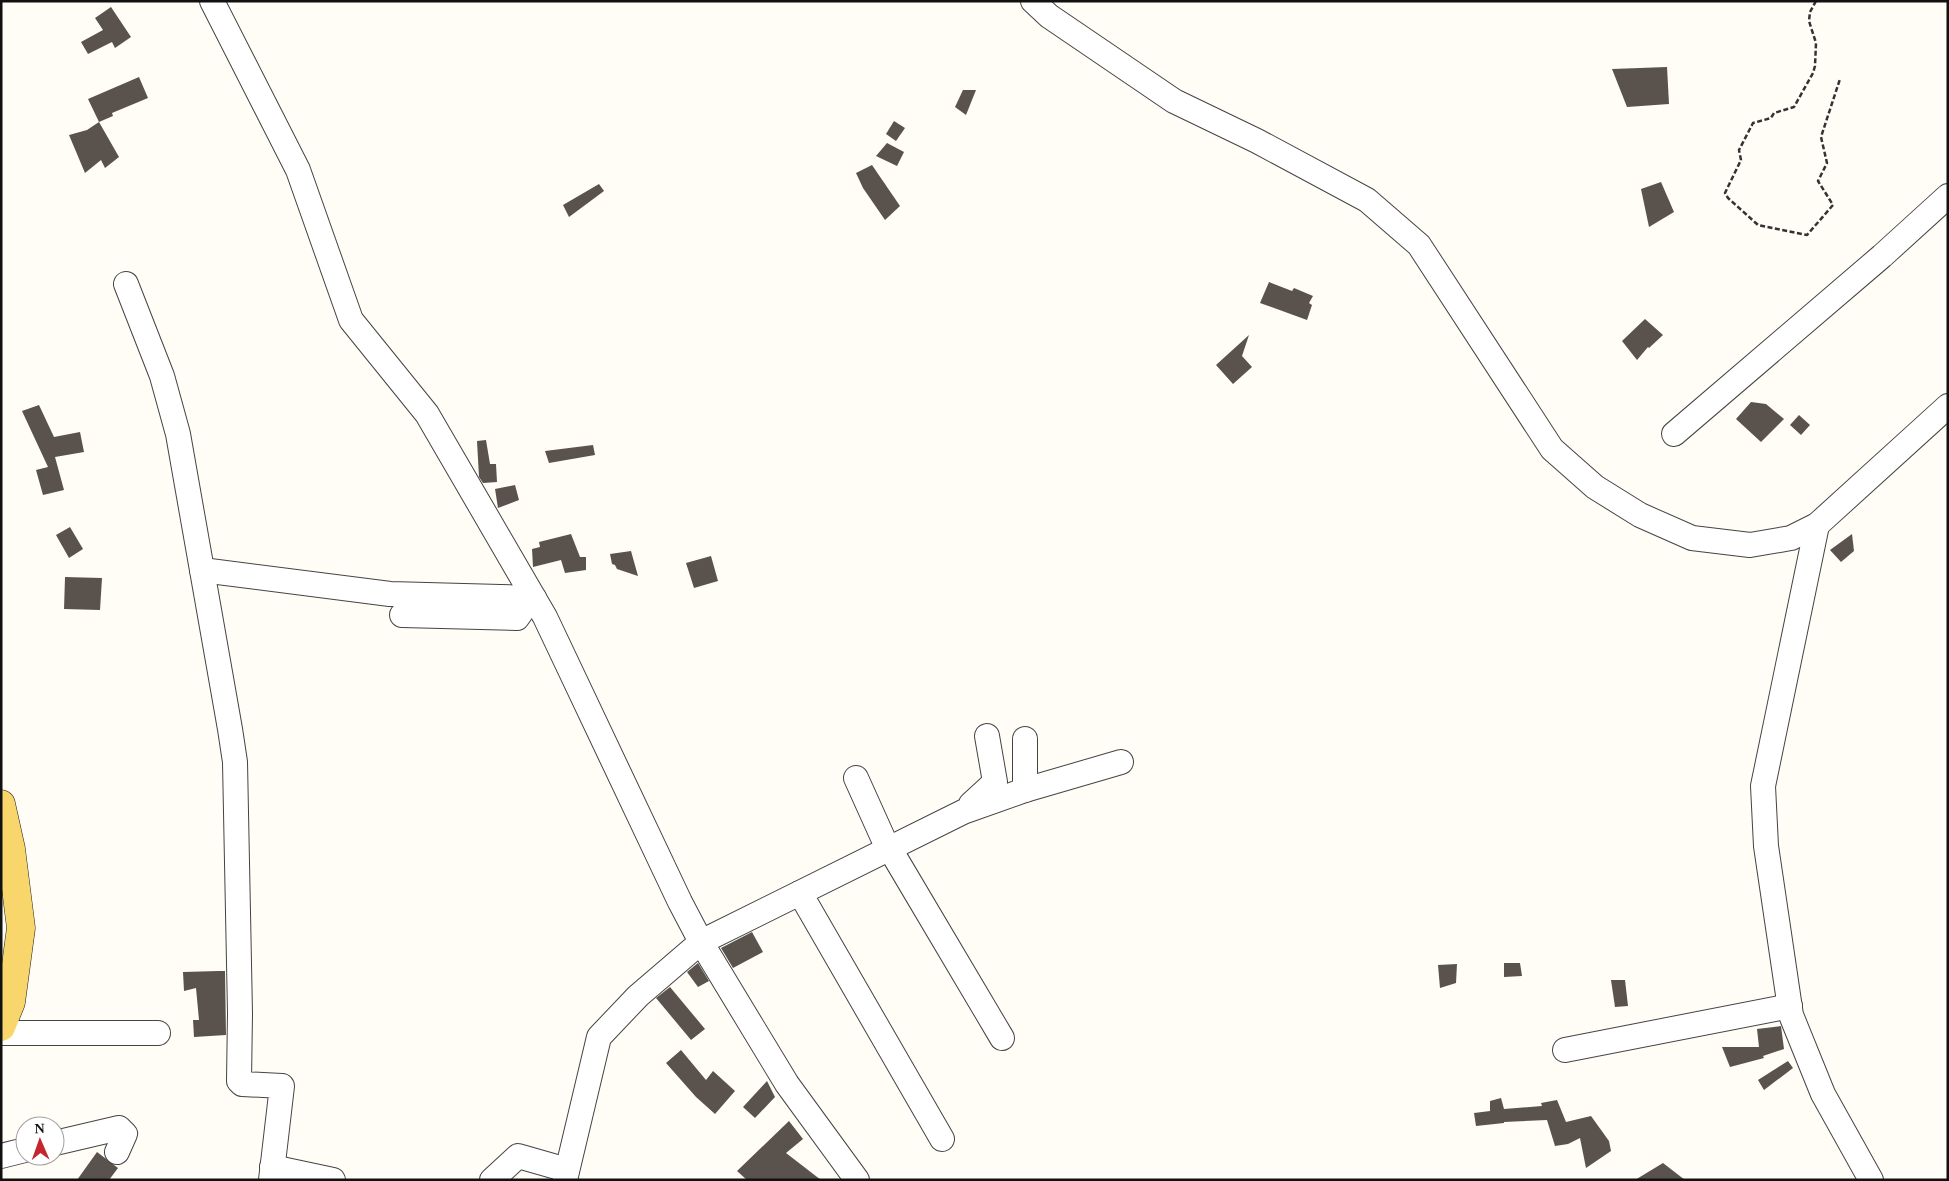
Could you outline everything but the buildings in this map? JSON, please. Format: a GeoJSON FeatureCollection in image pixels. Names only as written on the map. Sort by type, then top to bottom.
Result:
{"type":"FeatureCollection","features":[{"type":"Feature","properties":{"kind":"main road"},"geometry":{"type":"LineString","coordinates":[[1,804],[11,849],[21,928],[11,1002],[1,1027]]}},
{"type":"Feature","properties":{"kind":"street"},"geometry":{"type":"LineString","coordinates":[[212,1],[298,170],[351,320],[427,414],[529,598],[553,634],[680,902],[701,942],[787,1084],[857,1180]]}},
{"type":"Feature","properties":{"kind":"street"},"geometry":{"type":"LineString","coordinates":[[1033,1],[1048,16],[1174,102],[1257,141],[1367,200],[1419,245],[1552,449],[1595,487],[1640,515],[1692,538],[1750,545],[1791,538],[1817,525],[1948,406]]}},
{"type":"Feature","properties":{"kind":"street"},"geometry":{"type":"LineString","coordinates":[[1674,434],[1882,256],[1948,196]]}},
{"type":"Feature","properties":{"kind":"street"},"geometry":{"type":"LineString","coordinates":[[126,284],[156,360],[171,406],[185,471],[235,762],[240,1081],[242,1084],[282,1086],[272,1173],[333,1180]]}},
{"type":"Feature","properties":{"kind":"street"},"geometry":{"type":"LineString","coordinates":[[1817,525],[1763,786],[1766,846],[1791,1016],[1823,1094],[1871,1180]]}},
{"type":"Feature","properties":{"kind":"street"},"geometry":{"type":"LineString","coordinates":[[202,570],[390,594],[529,598]]}},
{"type":"Feature","properties":{"kind":"street"},"geometry":{"type":"LineString","coordinates":[[402,615],[516,618],[529,598]]}},
{"type":"Feature","properties":{"kind":"street"},"geometry":{"type":"LineString","coordinates":[[962,812],[995,782],[987,736]]}},
{"type":"Feature","properties":{"kind":"street"},"geometry":{"type":"LineString","coordinates":[[1025,739],[1026,790]]}},
{"type":"Feature","properties":{"kind":"street"},"geometry":{"type":"LineString","coordinates":[[492,1180],[518,1156],[566,1175],[599,1037],[638,996],[701,942],[962,812],[1026,790],[1121,762]]}},
{"type":"Feature","properties":{"kind":"street"},"geometry":{"type":"LineString","coordinates":[[856,778],[889,849],[1002,1038]]}},
{"type":"Feature","properties":{"kind":"street"},"geometry":{"type":"LineString","coordinates":[[800,893],[942,1139]]}},
{"type":"Feature","properties":{"kind":"street"},"geometry":{"type":"LineString","coordinates":[[1565,1050],[1790,1006]]}},
{"type":"Feature","properties":{"kind":"street"},"geometry":{"type":"LineString","coordinates":[[1,1033],[158,1033]]}},
{"type":"Feature","properties":{"kind":"street"},"geometry":{"type":"LineString","coordinates":[[65,1141],[119,1128],[125,1134],[117,1152]]}},
{"type":"Feature","properties":{"kind":"street"},"geometry":{"type":"LineString","coordinates":[[1,1156],[15,1152]]}},
{"type":"Feature","properties":{"kind":"path"},"geometry":{"type":"LineString","coordinates":[[1816,1],[1810,12],[1809,21],[1816,43],[1813,74],[1794,107],[1753,124],[1739,150],[1741,160],[1725,193],[1728,198],[1758,225],[1807,235],[1833,205],[1818,181],[1827,163],[1821,137],[1840,79]]}}]}
